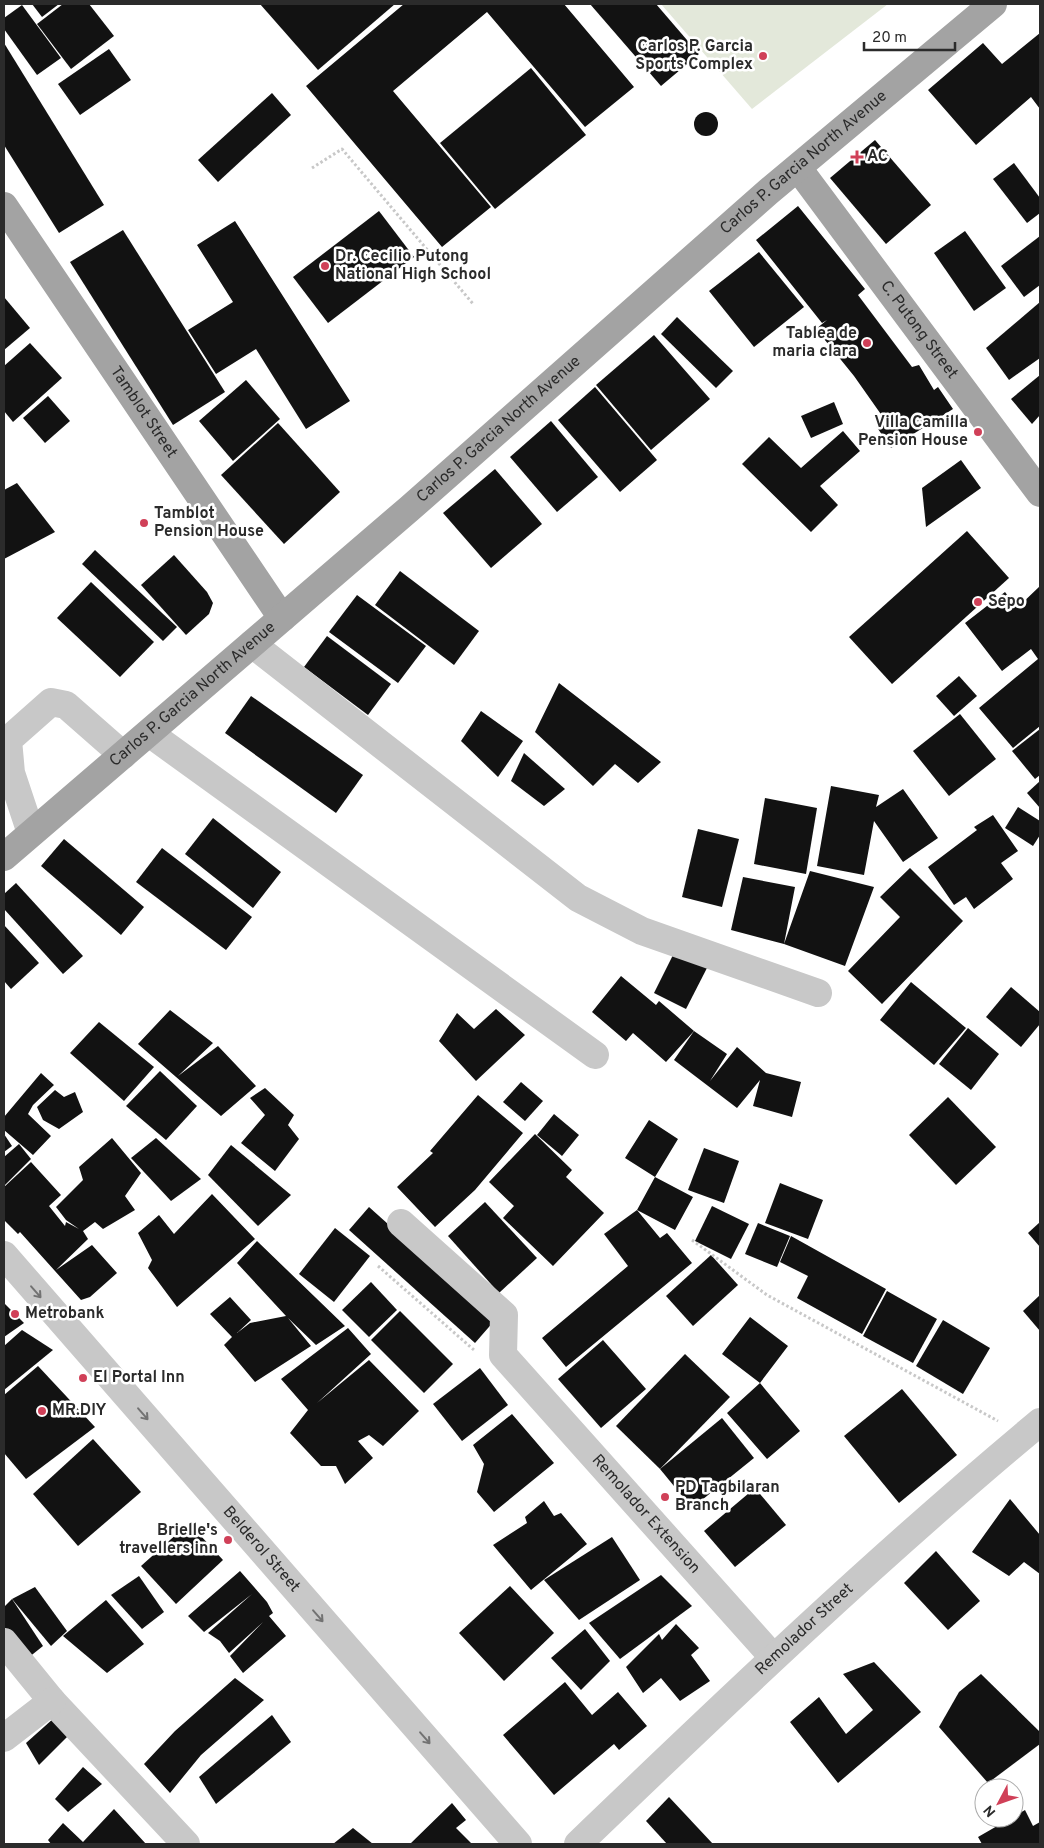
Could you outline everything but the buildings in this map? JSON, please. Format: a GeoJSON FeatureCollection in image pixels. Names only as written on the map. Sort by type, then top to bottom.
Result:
{"type":"FeatureCollection","features":[{"type":"Feature","properties":{"kind":"main road","name":"Carlos P. Garcia North Avenue"},"geometry":{"type":"LineString","coordinates":[[4,857],[282,618],[798,168],[993,4]]}},
{"type":"Feature","properties":{"kind":"main road","name":"C. Putong Street"},"geometry":{"type":"LineString","coordinates":[[798,168],[1040,493]]}},
{"type":"Feature","properties":{"kind":"main road","name":"Tamblot Street"},"geometry":{"type":"LineString","coordinates":[[4,206],[282,618]]}},
{"type":"Feature","properties":{"kind":"street"},"geometry":{"type":"LineString","coordinates":[[252,644],[578,898],[642,931],[818,993]]}},
{"type":"Feature","properties":{"kind":"street"},"geometry":{"type":"LineString","coordinates":[[32,833],[12,773],[8,740],[51,702],[66,705],[123,755]]}},
{"type":"Feature","properties":{"kind":"street"},"geometry":{"type":"LineString","coordinates":[[149,733],[595,1055]]}},
{"type":"Feature","properties":{"kind":"street"},"geometry":{"type":"LineString","coordinates":[[401,1223],[504,1315],[511,1364]]}},
{"type":"Feature","properties":{"kind":"street","name":"Belderol Street"},"geometry":{"type":"LineString","coordinates":[[4,1255],[518,1844]]}},
{"type":"Feature","properties":{"kind":"street","name":"Remolador Extension"},"geometry":{"type":"LineString","coordinates":[[511,1364],[772,1657]]}},
{"type":"Feature","properties":{"kind":"street","name":"Remolador Street"},"geometry":{"type":"LineString","coordinates":[[578,1844],[772,1657],[975,1476],[1032,1429]]}},
{"type":"Feature","properties":{"kind":"street"},"geometry":{"type":"LineString","coordinates":[[4,1642],[52,1701],[186,1844]]}},
{"type":"Feature","properties":{"kind":"street"},"geometry":{"type":"LineString","coordinates":[[4,1738],[52,1701]]}},
{"type":"Feature","properties":{"kind":"path"},"geometry":{"type":"LineString","coordinates":[[312,168],[342,149],[474,306]]}},
{"type":"Feature","properties":{"kind":"path"},"geometry":{"type":"LineString","coordinates":[[692,1240],[767,1295],[1032,1429]]}},
{"type":"Feature","properties":{"kind":"path"},"geometry":{"type":"LineString","coordinates":[[378,1266],[480,1355],[511,1364]]}},
{"type":"Feature","properties":{"kind":"shaded area","name":"Carlos P. Garcia Sports Complex"},"geometry":{"type":"Polygon","coordinates":[[[661,4],[888,4],[752,109],[661,4]]]}},
{"type":"Feature","properties":{"kind":"place","name":"Carlos P. Garcia Sports Complex"},"geometry":{"type":"Point","coordinates":[763,56]}},
{"type":"Feature","properties":{"kind":"place","name":"AC"},"geometry":{"type":"Point","coordinates":[857,157]}},
{"type":"Feature","properties":{"kind":"place","name":"Dr. Cecilio Putong National High School"},"geometry":{"type":"Point","coordinates":[325,266]}},
{"type":"Feature","properties":{"kind":"place","name":"Tablea de maria clara"},"geometry":{"type":"Point","coordinates":[867,343]}},
{"type":"Feature","properties":{"kind":"place","name":"Villa Camilla Pension House"},"geometry":{"type":"Point","coordinates":[978,432]}},
{"type":"Feature","properties":{"kind":"place","name":"Tamblot Pension House"},"geometry":{"type":"Point","coordinates":[144,523]}},
{"type":"Feature","properties":{"kind":"place","name":"Sepo"},"geometry":{"type":"Point","coordinates":[978,602]}},
{"type":"Feature","properties":{"kind":"place","name":"Metrobank"},"geometry":{"type":"Point","coordinates":[15,1314]}},
{"type":"Feature","properties":{"kind":"place","name":"El Portal Inn"},"geometry":{"type":"Point","coordinates":[83,1378]}},
{"type":"Feature","properties":{"kind":"place","name":"MR.DIY"},"geometry":{"type":"Point","coordinates":[42,1411]}},
{"type":"Feature","properties":{"kind":"place","name":"PD Tagbilaran Branch"},"geometry":{"type":"Point","coordinates":[665,1497]}},
{"type":"Feature","properties":{"kind":"place","name":"Brielle's travellers inn"},"geometry":{"type":"Point","coordinates":[228,1540]}}]}
